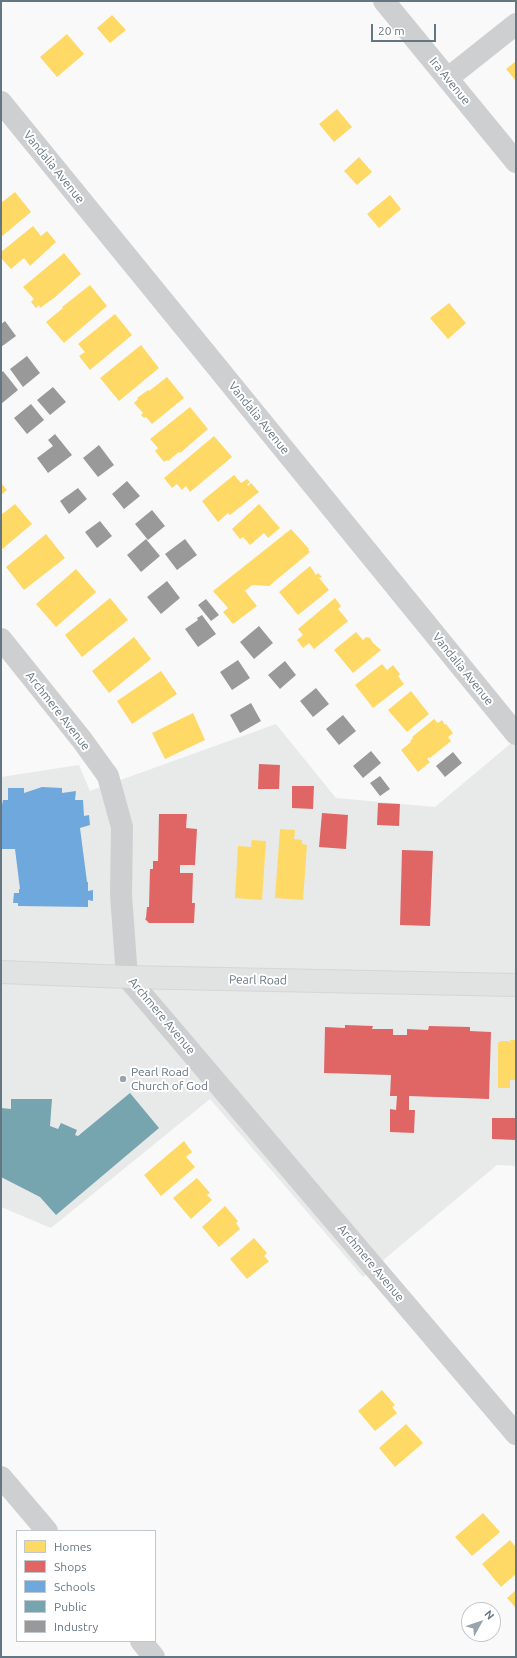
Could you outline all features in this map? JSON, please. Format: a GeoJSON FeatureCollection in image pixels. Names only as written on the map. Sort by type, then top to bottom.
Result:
{"type":"FeatureCollection","features":[{"type":"Feature","properties":{"kind":"main road","name":"Pearl Road"},"geometry":{"type":"LineString","coordinates":[[1,972],[127,977],[516,985]]}},
{"type":"Feature","properties":{"kind":"street","name":"Ira Avenue"},"geometry":{"type":"LineString","coordinates":[[384,1],[516,162]]}},
{"type":"Feature","properties":{"kind":"street"},"geometry":{"type":"LineString","coordinates":[[448,78],[516,24]]}},
{"type":"Feature","properties":{"kind":"street","name":"Vandalia Avenue"},"geometry":{"type":"LineString","coordinates":[[1,102],[516,734]]}},
{"type":"Feature","properties":{"kind":"street","name":"Archmere Avenue"},"geometry":{"type":"LineString","coordinates":[[1,639],[82,740],[108,776],[122,827],[121,895],[127,977],[516,1434]]}},
{"type":"Feature","properties":{"kind":"street"},"geometry":{"type":"LineString","coordinates":[[1,1477],[46,1530]]}},
{"type":"Feature","properties":{"kind":"street"},"geometry":{"type":"LineString","coordinates":[[142,1642],[154,1657]]}},
{"type":"Feature","properties":{"kind":"shaded area"},"geometry":{"type":"Polygon","coordinates":[[[276,724],[336,798],[435,807],[516,739],[516,1166],[497,1165],[363,1277],[210,1099],[51,1228],[1,1207],[1,777],[79,765],[90,791],[276,724]]]}},
{"type":"Feature","properties":{"kind":"building: Homes"},"geometry":{"type":"Polygon","coordinates":[[[112,15],[126,30],[110,43],[97,28],[112,15]]]}},
{"type":"Feature","properties":{"kind":"building: Homes"},"geometry":{"type":"Polygon","coordinates":[[[67,34],[84,54],[57,77],[40,57],[67,34]]]}},
{"type":"Feature","properties":{"kind":"building: Homes"},"geometry":{"type":"Polygon","coordinates":[[[516,61],[516,81],[506,69],[516,61]]]}},
{"type":"Feature","properties":{"kind":"building: Homes"},"geometry":{"type":"Polygon","coordinates":[[[337,109],[352,127],[334,142],[319,124],[337,109]]]}},
{"type":"Feature","properties":{"kind":"building: Homes"},"geometry":{"type":"Polygon","coordinates":[[[359,157],[372,172],[357,185],[344,171],[359,157]]]}},
{"type":"Feature","properties":{"kind":"building: Homes"},"geometry":{"type":"Polygon","coordinates":[[[15,192],[31,212],[1,237],[1,203],[15,192]]]}},
{"type":"Feature","properties":{"kind":"building: Homes"},"geometry":{"type":"Polygon","coordinates":[[[390,195],[401,209],[379,228],[367,214],[390,195]]]}},
{"type":"Feature","properties":{"kind":"building: Homes"},"geometry":{"type":"Polygon","coordinates":[[[33,226],[41,236],[47,231],[56,242],[30,266],[24,258],[11,269],[1,258],[1,252],[33,226]]]}},
{"type":"Feature","properties":{"kind":"building: Homes"},"geometry":{"type":"Polygon","coordinates":[[[64,253],[81,274],[54,298],[40,308],[39,305],[36,308],[31,302],[34,299],[23,287],[64,253]]]}},
{"type":"Feature","properties":{"kind":"building: Homes"},"geometry":{"type":"Polygon","coordinates":[[[90,285],[107,306],[64,343],[46,322],[90,285]]]}},
{"type":"Feature","properties":{"kind":"building: Homes"},"geometry":{"type":"Polygon","coordinates":[[[449,303],[466,323],[448,339],[430,318],[449,303]]]}},
{"type":"Feature","properties":{"kind":"building: Homes"},"geometry":{"type":"Polygon","coordinates":[[[115,314],[132,335],[90,370],[79,356],[85,352],[78,344],[115,314]]]}},
{"type":"Feature","properties":{"kind":"building: Homes"},"geometry":{"type":"Polygon","coordinates":[[[141,345],[159,368],[119,401],[100,378],[141,345]]]}},
{"type":"Feature","properties":{"kind":"building: Homes"},"geometry":{"type":"Polygon","coordinates":[[[167,377],[184,398],[152,424],[146,417],[144,418],[141,415],[143,413],[134,403],[138,399],[137,398],[167,377]]]}},
{"type":"Feature","properties":{"kind":"building: Homes"},"geometry":{"type":"Polygon","coordinates":[[[190,407],[208,429],[180,453],[179,452],[168,461],[167,460],[164,462],[155,451],[158,448],[150,439],[190,407]]]}},
{"type":"Feature","properties":{"kind":"building: Homes"},"geometry":{"type":"Polygon","coordinates":[[[214,436],[232,457],[190,492],[186,486],[182,490],[177,484],[172,488],[164,478],[214,436]]]}},
{"type":"Feature","properties":{"kind":"building: Homes"},"geometry":{"type":"Polygon","coordinates":[[[234,475],[241,483],[247,479],[250,482],[247,485],[248,486],[251,483],[259,492],[230,515],[228,513],[218,522],[202,501],[234,475]]]}},
{"type":"Feature","properties":{"kind":"building: Homes"},"geometry":{"type":"Polygon","coordinates":[[[1,483],[7,490],[1,495],[1,483]]]}},
{"type":"Feature","properties":{"kind":"building: Homes"},"geometry":{"type":"Polygon","coordinates":[[[15,504],[32,524],[1,550],[1,515],[15,504]]]}},
{"type":"Feature","properties":{"kind":"building: Homes"},"geometry":{"type":"Polygon","coordinates":[[[259,504],[280,528],[268,538],[264,533],[250,545],[243,537],[240,539],[232,529],[259,504]]]}},
{"type":"Feature","properties":{"kind":"building: Homes"},"geometry":{"type":"Polygon","coordinates":[[[291,529],[310,552],[269,586],[252,585],[245,591],[257,606],[233,624],[223,612],[228,608],[213,591],[291,529]]]}},
{"type":"Feature","properties":{"kind":"building: Homes"},"geometry":{"type":"Polygon","coordinates":[[[46,534],[65,558],[24,590],[6,567],[46,534]]]}},
{"type":"Feature","properties":{"kind":"building: Homes"},"geometry":{"type":"Polygon","coordinates":[[[310,566],[316,575],[318,573],[322,577],[319,578],[329,590],[298,615],[279,592],[310,566]]]}},
{"type":"Feature","properties":{"kind":"building: Homes"},"geometry":{"type":"Polygon","coordinates":[[[76,569],[96,592],[56,627],[36,604],[76,569]]]}},
{"type":"Feature","properties":{"kind":"building: Homes"},"geometry":{"type":"Polygon","coordinates":[[[110,598],[128,620],[82,657],[65,635],[110,598]]]}},
{"type":"Feature","properties":{"kind":"building: Homes"},"geometry":{"type":"Polygon","coordinates":[[[335,598],[341,606],[338,609],[348,621],[314,649],[309,643],[303,648],[297,640],[303,635],[298,629],[335,598]]]}},
{"type":"Feature","properties":{"kind":"building: Homes"},"geometry":{"type":"Polygon","coordinates":[[[356,632],[363,640],[366,637],[370,638],[381,650],[353,673],[334,650],[356,632]]]}},
{"type":"Feature","properties":{"kind":"building: Homes"},"geometry":{"type":"Polygon","coordinates":[[[134,637],[151,659],[109,693],[92,671],[134,637]]]}},
{"type":"Feature","properties":{"kind":"building: Homes"},"geometry":{"type":"Polygon","coordinates":[[[382,664],[387,670],[393,665],[400,674],[398,676],[404,684],[373,708],[355,685],[382,664]]]}},
{"type":"Feature","properties":{"kind":"building: Homes"},"geometry":{"type":"Polygon","coordinates":[[[161,671],[177,694],[132,724],[117,701],[161,671]]]}},
{"type":"Feature","properties":{"kind":"building: Homes"},"geometry":{"type":"Polygon","coordinates":[[[411,691],[429,714],[407,732],[388,710],[411,691]]]}},
{"type":"Feature","properties":{"kind":"building: Homes"},"geometry":{"type":"Polygon","coordinates":[[[193,713],[205,740],[165,759],[152,733],[193,713]]]}},
{"type":"Feature","properties":{"kind":"building: Homes"},"geometry":{"type":"Polygon","coordinates":[[[434,719],[438,723],[442,720],[453,733],[448,737],[451,741],[430,758],[429,757],[427,759],[430,762],[418,772],[401,750],[411,742],[412,737],[434,719]]]}},
{"type":"Feature","properties":{"kind":"building: Homes"},"geometry":{"type":"Polygon","coordinates":[[[280,829],[295,830],[294,839],[302,840],[302,844],[307,845],[303,900],[275,898],[280,829]]]}},
{"type":"Feature","properties":{"kind":"building: Homes"},"geometry":{"type":"Polygon","coordinates":[[[252,840],[266,841],[262,900],[235,898],[238,846],[251,847],[252,840]]]}},
{"type":"Feature","properties":{"kind":"building: Homes"},"geometry":{"type":"Polygon","coordinates":[[[510,1040],[516,1040],[516,1080],[510,1080],[510,1088],[498,1088],[498,1043],[501,1041],[508,1041],[511,1043],[510,1040]]]}},
{"type":"Feature","properties":{"kind":"building: Homes"},"geometry":{"type":"Polygon","coordinates":[[[184,1141],[192,1152],[186,1157],[195,1167],[161,1196],[144,1175],[184,1141]]]}},
{"type":"Feature","properties":{"kind":"building: Homes"},"geometry":{"type":"Polygon","coordinates":[[[197,1178],[210,1193],[207,1195],[212,1200],[191,1219],[173,1198],[197,1178]]]}},
{"type":"Feature","properties":{"kind":"building: Homes"},"geometry":{"type":"Polygon","coordinates":[[[225,1206],[238,1221],[236,1223],[240,1229],[219,1247],[202,1227],[225,1206]]]}},
{"type":"Feature","properties":{"kind":"building: Homes"},"geometry":{"type":"Polygon","coordinates":[[[254,1238],[267,1253],[264,1256],[269,1261],[247,1279],[230,1259],[254,1238]]]}},
{"type":"Feature","properties":{"kind":"building: Homes"},"geometry":{"type":"Polygon","coordinates":[[[382,1390],[395,1405],[392,1407],[397,1413],[375,1431],[358,1411],[382,1390]]]}},
{"type":"Feature","properties":{"kind":"building: Homes"},"geometry":{"type":"Polygon","coordinates":[[[406,1424],[423,1443],[395,1467],[379,1448],[406,1424]]]}},
{"type":"Feature","properties":{"kind":"building: Homes"},"geometry":{"type":"Polygon","coordinates":[[[483,1513],[500,1532],[472,1556],[455,1537],[483,1513]]]}},
{"type":"Feature","properties":{"kind":"building: Homes"},"geometry":{"type":"Polygon","coordinates":[[[510,1540],[516,1547],[516,1574],[501,1587],[482,1564],[510,1540]]]}},
{"type":"Feature","properties":{"kind":"building: Homes"},"geometry":{"type":"Polygon","coordinates":[[[516,1590],[516,1608],[507,1598],[516,1590]]]}},
{"type":"Feature","properties":{"kind":"building: Shops"},"geometry":{"type":"Polygon","coordinates":[[[259,764],[280,765],[279,789],[258,789],[259,764]]]}},
{"type":"Feature","properties":{"kind":"building: Shops"},"geometry":{"type":"Polygon","coordinates":[[[292,786],[314,786],[313,809],[292,808],[292,786]]]}},
{"type":"Feature","properties":{"kind":"building: Shops"},"geometry":{"type":"Polygon","coordinates":[[[378,803],[400,804],[399,826],[377,825],[378,803]]]}},
{"type":"Feature","properties":{"kind":"building: Shops"},"geometry":{"type":"Polygon","coordinates":[[[322,813],[348,815],[346,849],[319,847],[322,813]]]}},
{"type":"Feature","properties":{"kind":"building: Shops"},"geometry":{"type":"Polygon","coordinates":[[[159,814],[187,814],[186,828],[197,829],[195,865],[180,865],[180,873],[193,873],[192,903],[195,903],[194,923],[149,923],[145,919],[147,907],[149,907],[150,869],[153,869],[153,861],[158,861],[159,814]]]}},
{"type":"Feature","properties":{"kind":"building: Shops"},"geometry":{"type":"Polygon","coordinates":[[[402,850],[433,851],[430,926],[400,925],[402,850]]]}},
{"type":"Feature","properties":{"kind":"building: Shops"},"geometry":{"type":"Polygon","coordinates":[[[345,1025],[373,1026],[372,1029],[393,1029],[393,1035],[407,1035],[407,1029],[428,1030],[429,1026],[470,1027],[470,1031],[491,1032],[489,1099],[409,1096],[409,1110],[415,1110],[414,1133],[390,1132],[390,1109],[396,1110],[397,1096],[390,1096],[391,1075],[324,1073],[325,1027],[345,1028],[345,1025]]]}},
{"type":"Feature","properties":{"kind":"building: Shops"},"geometry":{"type":"Polygon","coordinates":[[[492,1118],[516,1118],[516,1140],[492,1139],[492,1118]]]}},
{"type":"Feature","properties":{"kind":"building: Schools"},"geometry":{"type":"Polygon","coordinates":[[[42,787],[62,788],[62,793],[76,791],[75,800],[83,800],[84,816],[89,815],[90,825],[80,828],[88,891],[93,890],[93,901],[88,900],[88,907],[18,906],[18,903],[13,903],[14,893],[19,893],[20,889],[15,849],[1,849],[1,805],[3,800],[8,800],[8,788],[24,788],[24,793],[42,787]]]}},
{"type":"Feature","properties":{"kind":"building: Public"},"geometry":{"type":"Polygon","coordinates":[[[130,1093],[159,1128],[56,1215],[40,1197],[1,1177],[1,1108],[11,1109],[11,1099],[52,1099],[50,1126],[58,1129],[61,1123],[77,1130],[75,1135],[78,1136],[130,1093]]]}},
{"type":"Feature","properties":{"kind":"building: Industry"},"geometry":{"type":"Polygon","coordinates":[[[5,321],[16,336],[1,347],[1,324],[5,321]]]}},
{"type":"Feature","properties":{"kind":"building: Industry"},"geometry":{"type":"Polygon","coordinates":[[[27,356],[40,373],[23,387],[10,369],[27,356]]]}},
{"type":"Feature","properties":{"kind":"building: Industry"},"geometry":{"type":"Polygon","coordinates":[[[3,371],[18,390],[1,404],[1,373],[3,371]]]}},
{"type":"Feature","properties":{"kind":"building: Industry"},"geometry":{"type":"Polygon","coordinates":[[[53,387],[66,402],[50,415],[37,400],[53,387]]]}},
{"type":"Feature","properties":{"kind":"building: Industry"},"geometry":{"type":"Polygon","coordinates":[[[31,404],[44,420],[27,434],[14,418],[31,404]]]}},
{"type":"Feature","properties":{"kind":"building: Industry"},"geometry":{"type":"Polygon","coordinates":[[[55,434],[72,455],[48,473],[37,458],[53,446],[48,440],[55,434]]]}},
{"type":"Feature","properties":{"kind":"building: Industry"},"geometry":{"type":"Polygon","coordinates":[[[99,445],[114,465],[98,477],[83,458],[99,445]]]}},
{"type":"Feature","properties":{"kind":"building: Industry"},"geometry":{"type":"Polygon","coordinates":[[[127,481],[140,496],[124,509],[112,494],[127,481]]]}},
{"type":"Feature","properties":{"kind":"building: Industry"},"geometry":{"type":"Polygon","coordinates":[[[78,488],[87,499],[69,514],[60,501],[78,488]]]}},
{"type":"Feature","properties":{"kind":"building: Industry"},"geometry":{"type":"Polygon","coordinates":[[[152,510],[165,526],[148,540],[135,524],[152,510]]]}},
{"type":"Feature","properties":{"kind":"building: Industry"},"geometry":{"type":"Polygon","coordinates":[[[100,521],[112,536],[97,548],[85,532],[100,521]]]}},
{"type":"Feature","properties":{"kind":"building: Industry"},"geometry":{"type":"Polygon","coordinates":[[[146,539],[160,556],[141,572],[127,555],[146,539]]]}},
{"type":"Feature","properties":{"kind":"building: Industry"},"geometry":{"type":"Polygon","coordinates":[[[185,539],[197,555],[177,570],[165,554],[185,539]]]}},
{"type":"Feature","properties":{"kind":"building: Industry"},"geometry":{"type":"Polygon","coordinates":[[[167,581],[180,598],[161,614],[147,597],[167,581]]]}},
{"type":"Feature","properties":{"kind":"building: Industry"},"geometry":{"type":"Polygon","coordinates":[[[206,599],[219,615],[211,621],[198,605],[206,599]]]}},
{"type":"Feature","properties":{"kind":"building: Industry"},"geometry":{"type":"Polygon","coordinates":[[[202,615],[216,634],[198,647],[185,629],[198,620],[197,618],[202,615]]]}},
{"type":"Feature","properties":{"kind":"building: Industry"},"geometry":{"type":"Polygon","coordinates":[[[259,626],[273,643],[254,659],[240,642],[259,626]]]}},
{"type":"Feature","properties":{"kind":"building: Industry"},"geometry":{"type":"Polygon","coordinates":[[[238,660],[250,678],[232,690],[220,672],[238,660]]]}},
{"type":"Feature","properties":{"kind":"building: Industry"},"geometry":{"type":"Polygon","coordinates":[[[285,661],[296,675],[280,689],[268,675],[285,661]]]}},
{"type":"Feature","properties":{"kind":"building: Industry"},"geometry":{"type":"Polygon","coordinates":[[[316,688],[329,704],[313,717],[300,701],[316,688]]]}},
{"type":"Feature","properties":{"kind":"building: Industry"},"geometry":{"type":"Polygon","coordinates":[[[251,703],[261,721],[240,733],[230,715],[251,703]]]}},
{"type":"Feature","properties":{"kind":"building: Industry"},"geometry":{"type":"Polygon","coordinates":[[[343,715],[356,731],[339,745],[326,729],[343,715]]]}},
{"type":"Feature","properties":{"kind":"building: Industry"},"geometry":{"type":"Polygon","coordinates":[[[371,751],[381,763],[363,778],[353,766],[371,751]]]}},
{"type":"Feature","properties":{"kind":"building: Industry"},"geometry":{"type":"Polygon","coordinates":[[[453,752],[462,763],[445,777],[436,766],[453,752]]]}},
{"type":"Feature","properties":{"kind":"building: Industry"},"geometry":{"type":"Polygon","coordinates":[[[380,776],[390,789],[380,796],[370,783],[380,776]]]}},
{"type":"Feature","properties":{"kind":"place","name":"Pearl Road Church of God"},"geometry":{"type":"Point","coordinates":[123,1079]}}]}
